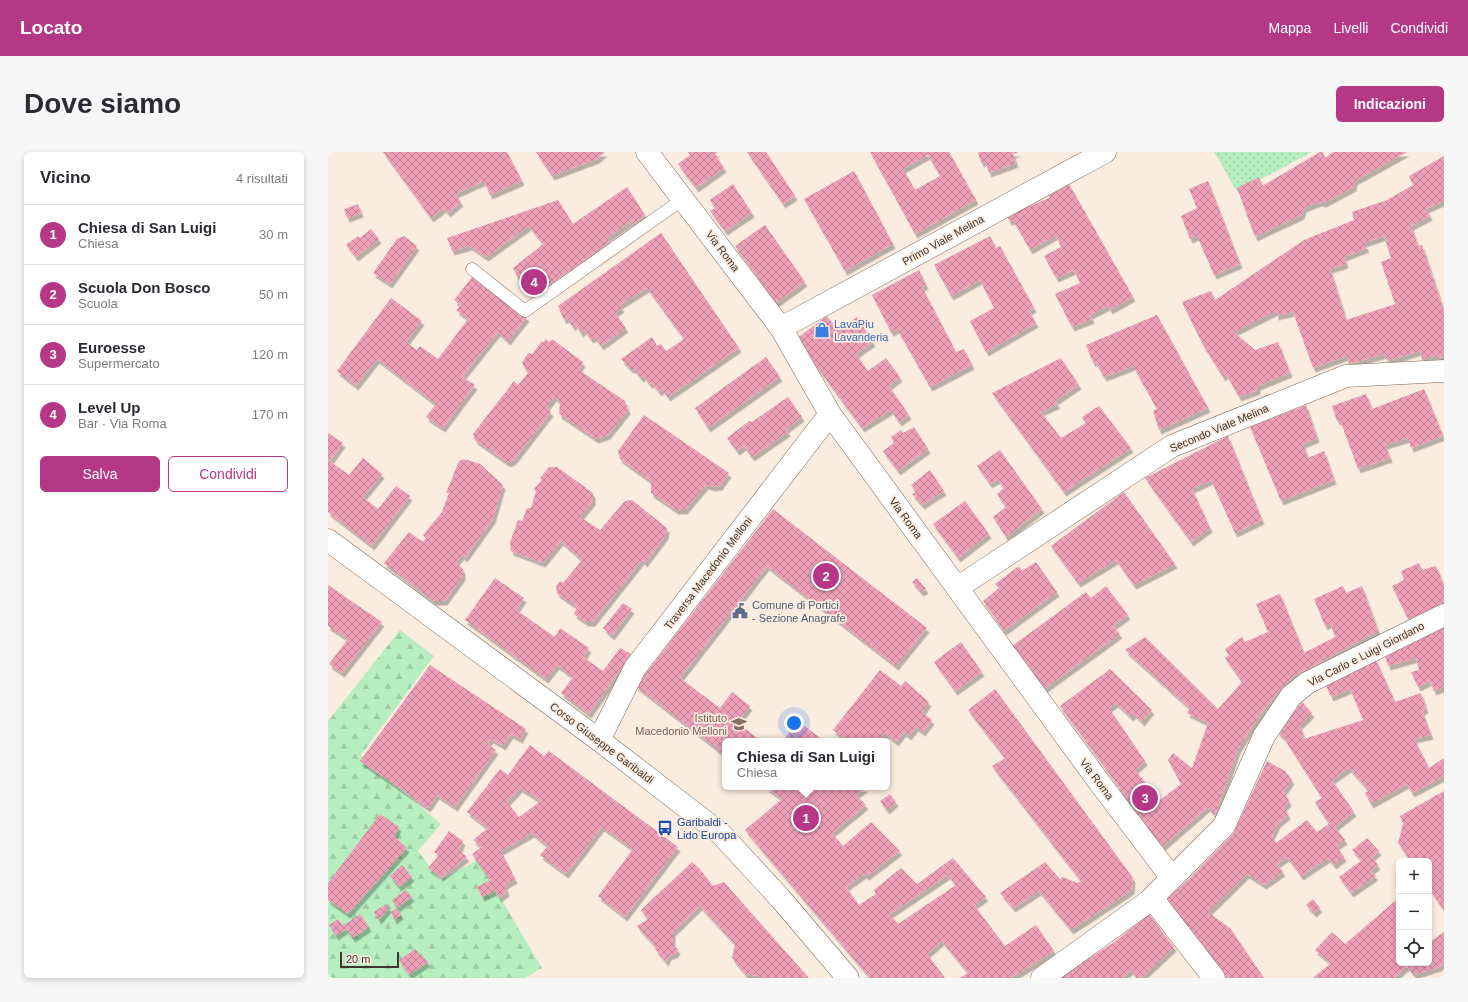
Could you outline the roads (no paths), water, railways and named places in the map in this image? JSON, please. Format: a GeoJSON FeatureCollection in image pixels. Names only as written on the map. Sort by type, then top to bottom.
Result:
{"type":"FeatureCollection","features":[{"type":"Feature","properties":{"kind":"street","name":"Via Roma"},"geometry":{"type":"LineString","coordinates":[[647,152],[781,328],[830,414],[1102,786],[1172,878]]}},
{"type":"Feature","properties":{"kind":"street","name":"Primo Viale Melina"},"geometry":{"type":"LineString","coordinates":[[781,328],[1105,152]]}},
{"type":"Feature","properties":{"kind":"street","name":"Secondo Viale Melina"},"geometry":{"type":"LineString","coordinates":[[958,588],[1172,446],[1346,376],[1444,372]]}},
{"type":"Feature","properties":{"kind":"street","name":"Traversa Macedonio Melloni"},"geometry":{"type":"LineString","coordinates":[[599,740],[635,668],[830,414]]}},
{"type":"Feature","properties":{"kind":"street","name":"Corso Giuseppe Garibaldi"},"geometry":{"type":"LineString","coordinates":[[328,540],[599,740],[720,833],[780,898],[848,978]]}},
{"type":"Feature","properties":{"kind":"street","name":"Via Carlo e Luigi Giordano"},"geometry":{"type":"LineString","coordinates":[[1042,978],[1152,898],[1224,826],[1264,736],[1291,696],[1307,683],[1444,615]]}},
{"type":"Feature","properties":{"kind":"street"},"geometry":{"type":"LineString","coordinates":[[1152,898],[1214,978]]}},
{"type":"Feature","properties":{"kind":"lane"},"geometry":{"type":"LineString","coordinates":[[472,268],[525,311],[683,199]]}},
{"type":"Feature","properties":{"kind":"place","name":"Level Up"},"geometry":{"type":"Point","coordinates":[534,282]}},
{"type":"Feature","properties":{"kind":"place","name":"LavaPiu Lavanderia"},"geometry":{"type":"Point","coordinates":[822,330]}},
{"type":"Feature","properties":{"kind":"place","name":"Scuola Don Bosco"},"geometry":{"type":"Point","coordinates":[826,576]}},
{"type":"Feature","properties":{"kind":"place","name":"Comune di Portici - Sezione Anagrafe"},"geometry":{"type":"Point","coordinates":[740,611]}},
{"type":"Feature","properties":{"kind":"place","name":"Istituto Macedonio Melloni"},"geometry":{"type":"Point","coordinates":[739,724]}},
{"type":"Feature","properties":{"kind":"place","name":"Euroesse"},"geometry":{"type":"Point","coordinates":[1145,798]}},
{"type":"Feature","properties":{"kind":"place","name":"Chiesa di San Luigi"},"geometry":{"type":"Point","coordinates":[806,818]}},
{"type":"Feature","properties":{"kind":"place","name":"Garibaldi - Lido Europa"},"geometry":{"type":"Point","coordinates":[665,828]}}]}
